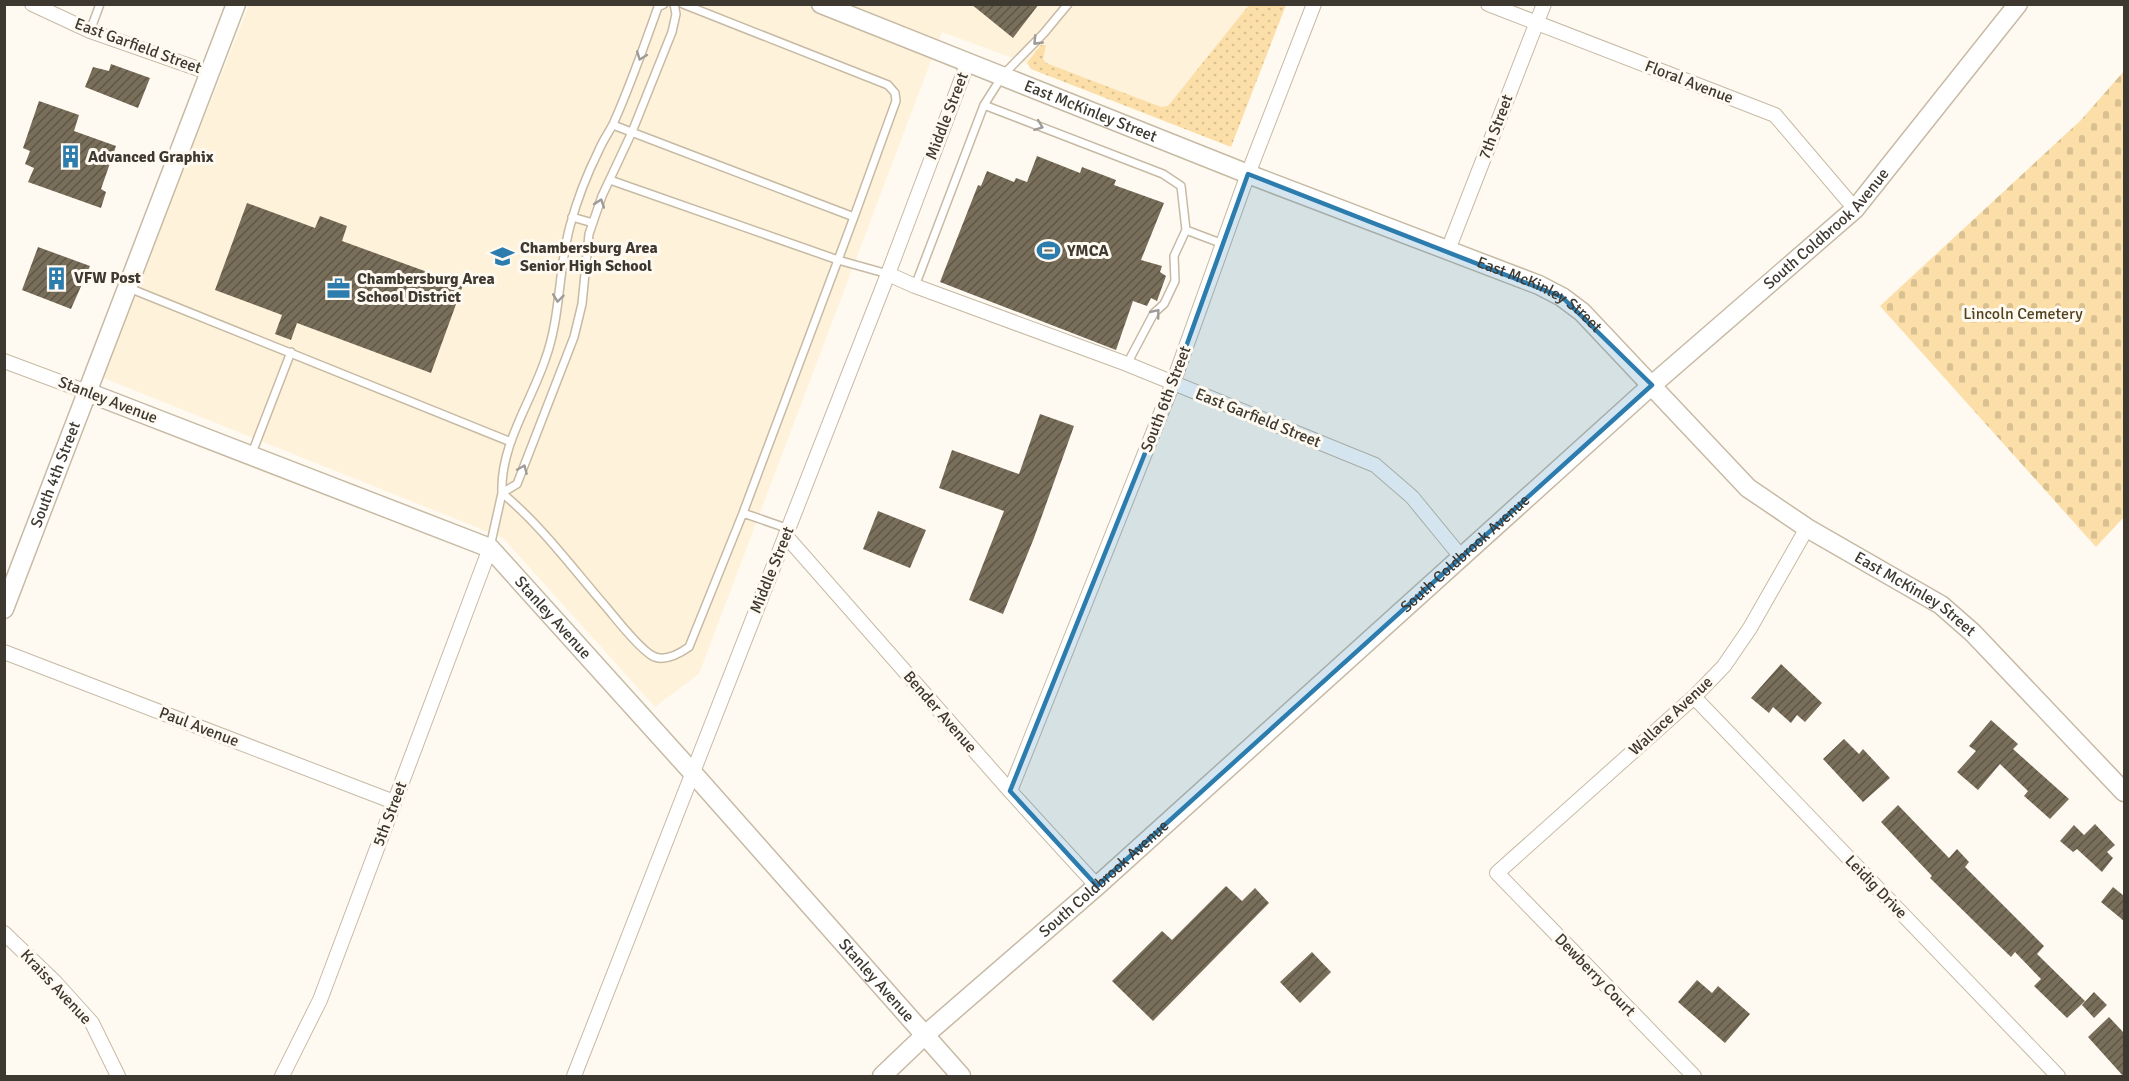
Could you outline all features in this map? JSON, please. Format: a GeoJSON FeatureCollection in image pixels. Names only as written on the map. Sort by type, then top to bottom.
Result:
{"type":"FeatureCollection","features":[{"type":"Feature","properties":{"kind":"street","name":"East Garfield Street"},"geometry":{"type":"LineString","coordinates":[[32,4],[90,31],[210,73]]}},
{"type":"Feature","properties":{"kind":"street","name":"South 4th Street"},"geometry":{"type":"LineString","coordinates":[[4,609],[236,4]]}},
{"type":"Feature","properties":{"kind":"street","name":"East McKinley Street"},"geometry":{"type":"LineString","coordinates":[[821,4],[1248,174],[1539,285],[1562,297],[1582,312],[1748,488],[1807,528],[1941,605],[1973,633],[2124,792]]}},
{"type":"Feature","properties":{"kind":"street","name":"South 6th Street"},"geometry":{"type":"LineString","coordinates":[[1010,791],[1173,384],[1248,174],[1314,4]]}},
{"type":"Feature","properties":{"kind":"street","name":"Floral Avenue"},"geometry":{"type":"LineString","coordinates":[[1488,4],[1775,115],[1855,209]]}},
{"type":"Feature","properties":{"kind":"street","name":"7th Street"},"geometry":{"type":"LineString","coordinates":[[1448,250],[1544,4]]}},
{"type":"Feature","properties":{"kind":"street","name":"South Coldbrook Avenue"},"geometry":{"type":"LineString","coordinates":[[882,1077],[925,1035],[1097,886],[1652,385],[1855,209],[2019,4]]}},
{"type":"Feature","properties":{"kind":"street","name":"Middle Street"},"geometry":{"type":"LineString","coordinates":[[574,1077],[888,274],[968,62]]}},
{"type":"Feature","properties":{"kind":"street","name":"East Garfield Street"},"geometry":{"type":"LineString","coordinates":[[888,274],[1127,364],[1375,465],[1412,497],[1462,558]]}},
{"type":"Feature","properties":{"kind":"street","name":"Stanley Avenue"},"geometry":{"type":"LineString","coordinates":[[4,361],[490,548],[692,772],[961,1077]]}},
{"type":"Feature","properties":{"kind":"street","name":"Wallace Avenue"},"geometry":{"type":"LineString","coordinates":[[1497,873],[1694,697],[1724,666],[1750,628],[1807,528]]}},
{"type":"Feature","properties":{"kind":"street","name":"Bender Avenue"},"geometry":{"type":"LineString","coordinates":[[787,532],[1010,791],[1097,886]]}},
{"type":"Feature","properties":{"kind":"street","name":"5th Street"},"geometry":{"type":"LineString","coordinates":[[282,1077],[320,1000],[490,548]]}},
{"type":"Feature","properties":{"kind":"street","name":"Paul Avenue"},"geometry":{"type":"LineString","coordinates":[[4,652],[394,801]]}},
{"type":"Feature","properties":{"kind":"street","name":"Leidig Drive"},"geometry":{"type":"LineString","coordinates":[[1694,697],[2058,1077]]}},
{"type":"Feature","properties":{"kind":"street","name":"Dewberry Court"},"geometry":{"type":"LineString","coordinates":[[1497,873],[1694,1077]]}},
{"type":"Feature","properties":{"kind":"street","name":"Kraiss Avenue"},"geometry":{"type":"LineString","coordinates":[[4,933],[56,982],[92,1023],[118,1077]]}},
{"type":"Feature","properties":{"kind":"lane"},"geometry":{"type":"LineString","coordinates":[[90,31],[100,4]]}},
{"type":"Feature","properties":{"kind":"lane"},"geometry":{"type":"LineString","coordinates":[[490,548],[502,493],[502,472],[511,442],[546,360],[555,325],[565,250],[580,190],[613,125],[634,75],[658,7],[664,4]]}},
{"type":"Feature","properties":{"kind":"lane"},"geometry":{"type":"LineString","coordinates":[[502,493],[517,484],[574,338],[582,304],[593,223],[602,196],[632,132],[672,32],[676,15],[674,4]]}},
{"type":"Feature","properties":{"kind":"lane"},"geometry":{"type":"LineString","coordinates":[[502,493],[525,512],[625,630],[652,656],[662,658],[678,654],[689,647],[743,513],[896,101],[895,93],[888,86],[683,4]]}},
{"type":"Feature","properties":{"kind":"lane"},"geometry":{"type":"LineString","coordinates":[[915,286],[984,105],[1003,75],[1044,33],[1068,4]]}},
{"type":"Feature","properties":{"kind":"lane"},"geometry":{"type":"LineString","coordinates":[[984,105],[1163,174],[1181,186],[1186,230],[1174,256],[1175,281],[1164,304],[1154,313],[1127,364]]}},
{"type":"Feature","properties":{"kind":"lane"},"geometry":{"type":"LineString","coordinates":[[613,125],[854,217]]}},
{"type":"Feature","properties":{"kind":"lane"},"geometry":{"type":"LineString","coordinates":[[610,180],[838,260],[888,274]]}},
{"type":"Feature","properties":{"kind":"lane"},"geometry":{"type":"LineString","coordinates":[[572,217],[593,223]]}},
{"type":"Feature","properties":{"kind":"lane"},"geometry":{"type":"LineString","coordinates":[[1186,230],[1223,244]]}},
{"type":"Feature","properties":{"kind":"lane"},"geometry":{"type":"LineString","coordinates":[[127,287],[511,442]]}},
{"type":"Feature","properties":{"kind":"lane"},"geometry":{"type":"LineString","coordinates":[[251,455],[291,352]]}},
{"type":"Feature","properties":{"kind":"lane"},"geometry":{"type":"LineString","coordinates":[[743,513],[787,532]]}},
{"type":"Feature","properties":{"kind":"highlighted area"},"geometry":{"type":"Polygon","coordinates":[[[1248,174],[1562,297],[1652,385],[1097,886],[1010,791],[1173,383],[1248,174]]]}},
{"type":"Feature","properties":{"kind":"shaded area","name":"Chambersburg Area Senior High School"},"geometry":{"type":"Polygon","coordinates":[[[249,5],[1283,5],[1229,138],[942,32],[699,674],[655,707],[503,538],[101,377],[249,5]]]}},
{"type":"Feature","properties":{"kind":"green space"},"geometry":{"type":"Polygon","coordinates":[[[1249,5],[1286,5],[1231,147],[1031,69],[1027,63],[1041,45],[1046,45],[1043,59],[1046,63],[1161,107],[1168,106],[1249,5]]]}},
{"type":"Feature","properties":{"kind":"green space","name":"Lincoln Cemetery"},"geometry":{"type":"Polygon","coordinates":[[[2124,71],[2124,517],[2096,547],[1880,306],[2081,120],[2124,71]]]}},
{"type":"Feature","properties":{"kind":"building"},"geometry":{"type":"Polygon","coordinates":[[[971,4],[1039,4],[1013,38],[971,4]]]}},
{"type":"Feature","properties":{"kind":"building"},"geometry":{"type":"Polygon","coordinates":[[[111,64],[150,78],[138,108],[85,87],[93,67],[109,71],[111,64]]]}},
{"type":"Feature","properties":{"kind":"building","name":"Advanced Graphix"},"geometry":{"type":"Polygon","coordinates":[[[39,101],[79,115],[74,131],[116,146],[101,189],[106,192],[101,208],[28,182],[34,168],[25,164],[30,151],[23,148],[39,101]]]}},
{"type":"Feature","properties":{"kind":"building","name":"YMCA"},"geometry":{"type":"Polygon","coordinates":[[[1037,156],[1080,173],[1082,167],[1116,180],[1114,185],[1164,203],[1141,260],[1162,266],[1160,272],[1166,276],[1157,301],[1151,298],[1147,306],[1133,301],[1116,350],[940,282],[978,185],[981,186],[987,171],[1014,182],[1016,178],[1027,182],[1037,156]]]}},
{"type":"Feature","properties":{"kind":"building","name":"Chambersburg Area School District"},"geometry":{"type":"Polygon","coordinates":[[[247,203],[315,228],[320,216],[347,226],[342,241],[463,285],[431,373],[297,323],[291,340],[275,334],[282,315],[215,290],[247,203]]]}},
{"type":"Feature","properties":{"kind":"building","name":"VFW Post"},"geometry":{"type":"Polygon","coordinates":[[[38,247],[90,266],[71,309],[22,290],[38,247]]]}},
{"type":"Feature","properties":{"kind":"building"},"geometry":{"type":"Polygon","coordinates":[[[1040,414],[1074,426],[1034,538],[1003,614],[969,600],[1004,511],[939,488],[952,450],[1019,474],[1040,414]]]}},
{"type":"Feature","properties":{"kind":"building"},"geometry":{"type":"Polygon","coordinates":[[[878,511],[926,530],[910,568],[863,549],[878,511]]]}},
{"type":"Feature","properties":{"kind":"building"},"geometry":{"type":"Polygon","coordinates":[[[1781,664],[1822,703],[1805,722],[1797,715],[1791,723],[1773,707],[1769,713],[1751,698],[1781,664]]]}},
{"type":"Feature","properties":{"kind":"building"},"geometry":{"type":"Polygon","coordinates":[[[1991,720],[2018,744],[2013,749],[2069,799],[2050,819],[2024,796],[2028,791],[2000,764],[1978,790],[1957,772],[1976,751],[1969,746],[1991,720]]]}},
{"type":"Feature","properties":{"kind":"building"},"geometry":{"type":"Polygon","coordinates":[[[1844,739],[1859,754],[1863,749],[1890,778],[1863,802],[1823,759],[1844,739]]]}},
{"type":"Feature","properties":{"kind":"building"},"geometry":{"type":"Polygon","coordinates":[[[1898,805],[1949,858],[1957,849],[1969,862],[1965,867],[2044,946],[2037,954],[2085,1001],[2067,1018],[2034,986],[2041,979],[2015,952],[2011,957],[1984,931],[1930,878],[1932,876],[1881,822],[1898,805]]]}},
{"type":"Feature","properties":{"kind":"building"},"geometry":{"type":"Polygon","coordinates":[[[2095,824],[2115,845],[2107,852],[2113,858],[2102,872],[2077,849],[2073,852],[2060,841],[2074,825],[2084,835],[2095,824]]]}},
{"type":"Feature","properties":{"kind":"building"},"geometry":{"type":"Polygon","coordinates":[[[1226,886],[1242,901],[1255,888],[1269,903],[1153,1021],[1112,981],[1162,931],[1172,940],[1226,886]]]}},
{"type":"Feature","properties":{"kind":"building"},"geometry":{"type":"Polygon","coordinates":[[[2113,887],[2124,896],[2124,921],[2101,902],[2113,887]]]}},
{"type":"Feature","properties":{"kind":"building"},"geometry":{"type":"Polygon","coordinates":[[[1312,952],[1331,972],[1300,1003],[1280,982],[1312,952]]]}},
{"type":"Feature","properties":{"kind":"building"},"geometry":{"type":"Polygon","coordinates":[[[1697,980],[1712,993],[1718,986],[1750,1014],[1725,1043],[1678,1002],[1697,980]]]}},
{"type":"Feature","properties":{"kind":"building"},"geometry":{"type":"Polygon","coordinates":[[[2094,992],[2107,1005],[2094,1018],[2082,1005],[2094,992]]]}},
{"type":"Feature","properties":{"kind":"building"},"geometry":{"type":"Polygon","coordinates":[[[2109,1017],[2124,1033],[2124,1077],[2088,1037],[2109,1017]]]}},
{"type":"Feature","properties":{"kind":"place","name":"Advanced Graphix"},"geometry":{"type":"Point","coordinates":[70,157]}},
{"type":"Feature","properties":{"kind":"place","name":"YMCA"},"geometry":{"type":"Point","coordinates":[1049,251]}},
{"type":"Feature","properties":{"kind":"place","name":"Chambersburg Area Senior High School"},"geometry":{"type":"Point","coordinates":[502,257]}},
{"type":"Feature","properties":{"kind":"place","name":"VFW Post"},"geometry":{"type":"Point","coordinates":[56,278]}},
{"type":"Feature","properties":{"kind":"place","name":"Chambersburg Area School District"},"geometry":{"type":"Point","coordinates":[339,288]}}]}
